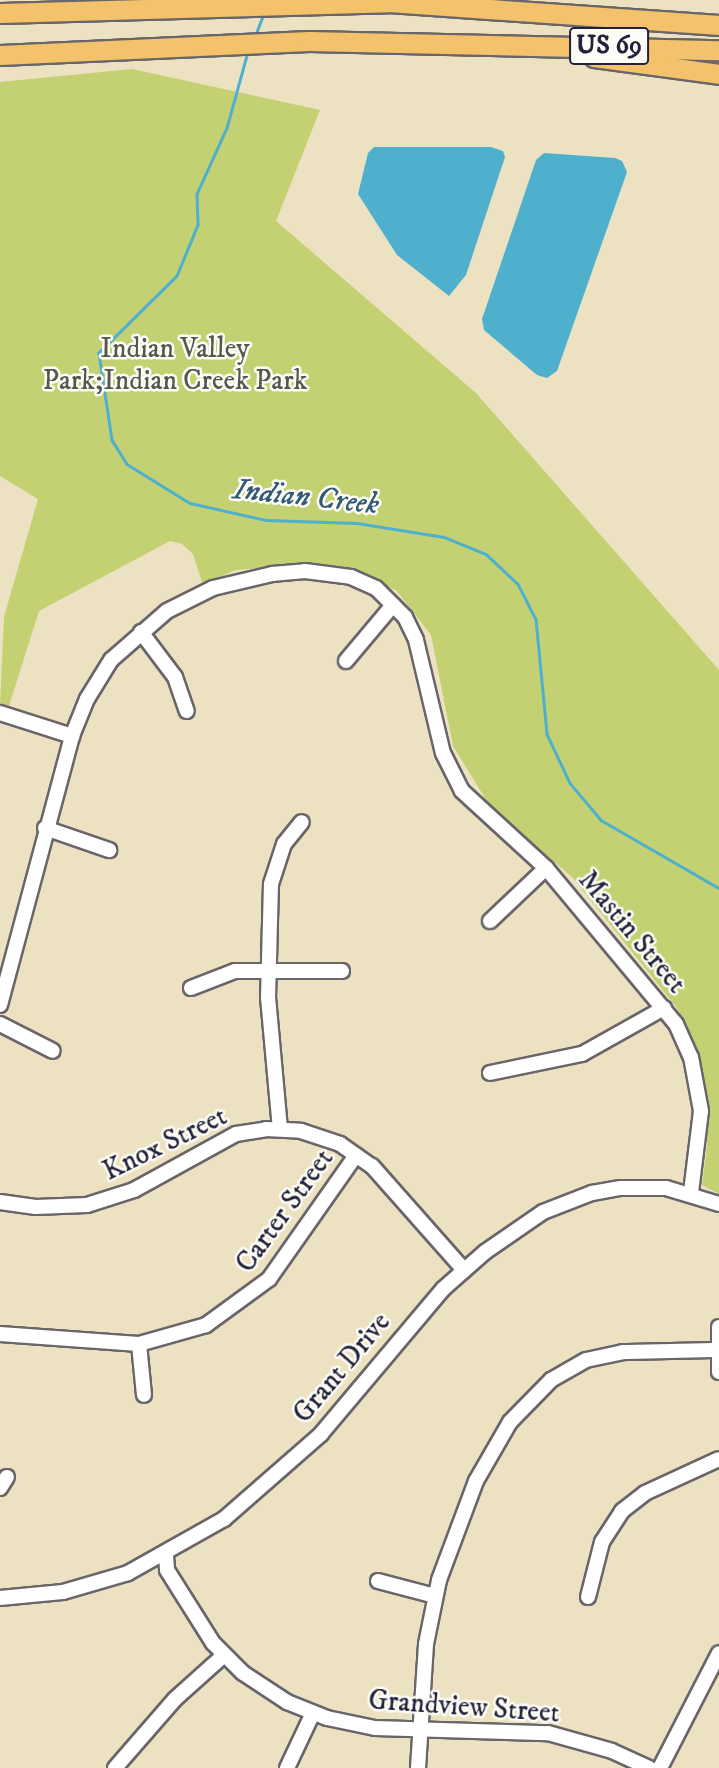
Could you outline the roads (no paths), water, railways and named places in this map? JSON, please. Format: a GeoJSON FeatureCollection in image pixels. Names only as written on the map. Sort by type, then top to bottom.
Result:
{"type":"FeatureCollection","features":[{"type":"Feature","properties":{"kind":"highway","name":"US 69"},"geometry":{"type":"LineString","coordinates":[[0,13],[315,2],[402,3],[719,25]]}},
{"type":"Feature","properties":{"kind":"highway","name":"US 69"},"geometry":{"type":"LineString","coordinates":[[0,55],[212,42],[309,41],[499,43],[719,50]]}},
{"type":"Feature","properties":{"kind":"highway"},"geometry":{"type":"LineString","coordinates":[[499,43],[719,74]]}},
{"type":"Feature","properties":{"kind":"street","name":"Mastin Street"},"geometry":{"type":"LineString","coordinates":[[0,1005],[45,828],[72,737],[98,680],[141,632],[167,611],[213,588],[287,573],[351,577],[376,588],[393,605],[416,640],[443,753],[456,782],[478,810],[546,868],[664,1008],[683,1036],[698,1082],[700,1144],[691,1193]]}},
{"type":"Feature","properties":{"kind":"street"},"geometry":{"type":"LineString","coordinates":[[346,661],[393,605]]}},
{"type":"Feature","properties":{"kind":"street"},"geometry":{"type":"LineString","coordinates":[[141,632],[174,677],[187,711]]}},
{"type":"Feature","properties":{"kind":"street"},"geometry":{"type":"LineString","coordinates":[[0,713],[72,737]]}},
{"type":"Feature","properties":{"kind":"street"},"geometry":{"type":"LineString","coordinates":[[281,1129],[269,969],[273,871],[284,844],[302,822]]}},
{"type":"Feature","properties":{"kind":"street"},"geometry":{"type":"LineString","coordinates":[[45,828],[109,850]]}},
{"type":"Feature","properties":{"kind":"street","name":"Mastin Street"},"geometry":{"type":"LineString","coordinates":[[490,921],[546,868]]}},
{"type":"Feature","properties":{"kind":"street"},"geometry":{"type":"LineString","coordinates":[[191,988],[220,974],[269,969],[342,971]]}},
{"type":"Feature","properties":{"kind":"street"},"geometry":{"type":"LineString","coordinates":[[490,1073],[582,1054],[664,1008]]}},
{"type":"Feature","properties":{"kind":"street"},"geometry":{"type":"LineString","coordinates":[[0,1024],[53,1051]]}},
{"type":"Feature","properties":{"kind":"street","name":"Knox Street"},"geometry":{"type":"LineString","coordinates":[[0,1202],[64,1208],[109,1200],[216,1142],[255,1130],[281,1129],[317,1134],[372,1166],[464,1270]]}},
{"type":"Feature","properties":{"kind":"street","name":"Carter Street"},"geometry":{"type":"LineString","coordinates":[[0,1334],[139,1344],[206,1325],[253,1295],[286,1259],[356,1155]]}},
{"type":"Feature","properties":{"kind":"street","name":"Grant Drive"},"geometry":{"type":"LineString","coordinates":[[0,1598],[86,1587],[166,1555],[224,1519],[293,1463],[421,1313],[464,1270],[509,1233],[567,1200],[621,1188],[691,1193],[719,1204]]}},
{"type":"Feature","properties":{"kind":"street"},"geometry":{"type":"LineString","coordinates":[[719,1327],[719,1372]]}},
{"type":"Feature","properties":{"kind":"street"},"geometry":{"type":"LineString","coordinates":[[139,1344],[144,1395]]}},
{"type":"Feature","properties":{"kind":"street"},"geometry":{"type":"LineString","coordinates":[[418,1768],[425,1657],[435,1596],[458,1522],[491,1450],[510,1422],[551,1380],[586,1360],[609,1354],[718,1350]]}},
{"type":"Feature","properties":{"kind":"street"},"geometry":{"type":"LineString","coordinates":[[587,1597],[602,1542],[622,1511],[645,1493],[719,1459]]}},
{"type":"Feature","properties":{"kind":"street","name":"Grandview Street"},"geometry":{"type":"LineString","coordinates":[[166,1555],[167,1570],[187,1606],[224,1654],[266,1690],[313,1713],[375,1728],[548,1733],[612,1751],[649,1768]]}},
{"type":"Feature","properties":{"kind":"street"},"geometry":{"type":"LineString","coordinates":[[378,1581],[435,1596]]}},
{"type":"Feature","properties":{"kind":"street"},"geometry":{"type":"LineString","coordinates":[[660,1768],[719,1653]]}},
{"type":"Feature","properties":{"kind":"street"},"geometry":{"type":"LineString","coordinates":[[115,1768],[175,1699],[224,1654]]}},
{"type":"Feature","properties":{"kind":"street"},"geometry":{"type":"LineString","coordinates":[[287,1768],[313,1713]]}},
{"type":"Feature","properties":{"kind":"water"},"geometry":{"type":"Polygon","coordinates":[[[374,147],[491,147],[503,151],[505,157],[466,275],[449,296],[397,255],[358,194],[368,153],[374,147]]]}},
{"type":"Feature","properties":{"kind":"water"},"geometry":{"type":"Polygon","coordinates":[[[544,153],[615,158],[622,161],[627,172],[557,371],[547,378],[537,375],[484,330],[482,319],[536,160],[544,153]]]}},
{"type":"Feature","properties":{"kind":"waterway","name":"Indian Creek"},"geometry":{"type":"LineString","coordinates":[[255,36],[264,13]]}},
{"type":"Feature","properties":{"kind":"waterway","name":"Indian Creek"},"geometry":{"type":"LineString","coordinates":[[248,52],[227,128],[197,194],[198,225],[177,276],[99,353],[112,440],[127,464],[190,503],[266,520],[357,523],[444,537],[486,554],[518,584],[536,619],[547,734],[570,783],[601,820],[719,888]]}},
{"type":"Feature","properties":{"kind":"park label","name":"Indian Valley Park;Indian Creek Park"},"geometry":{"type":"Point","coordinates":[175,365]}}]}
